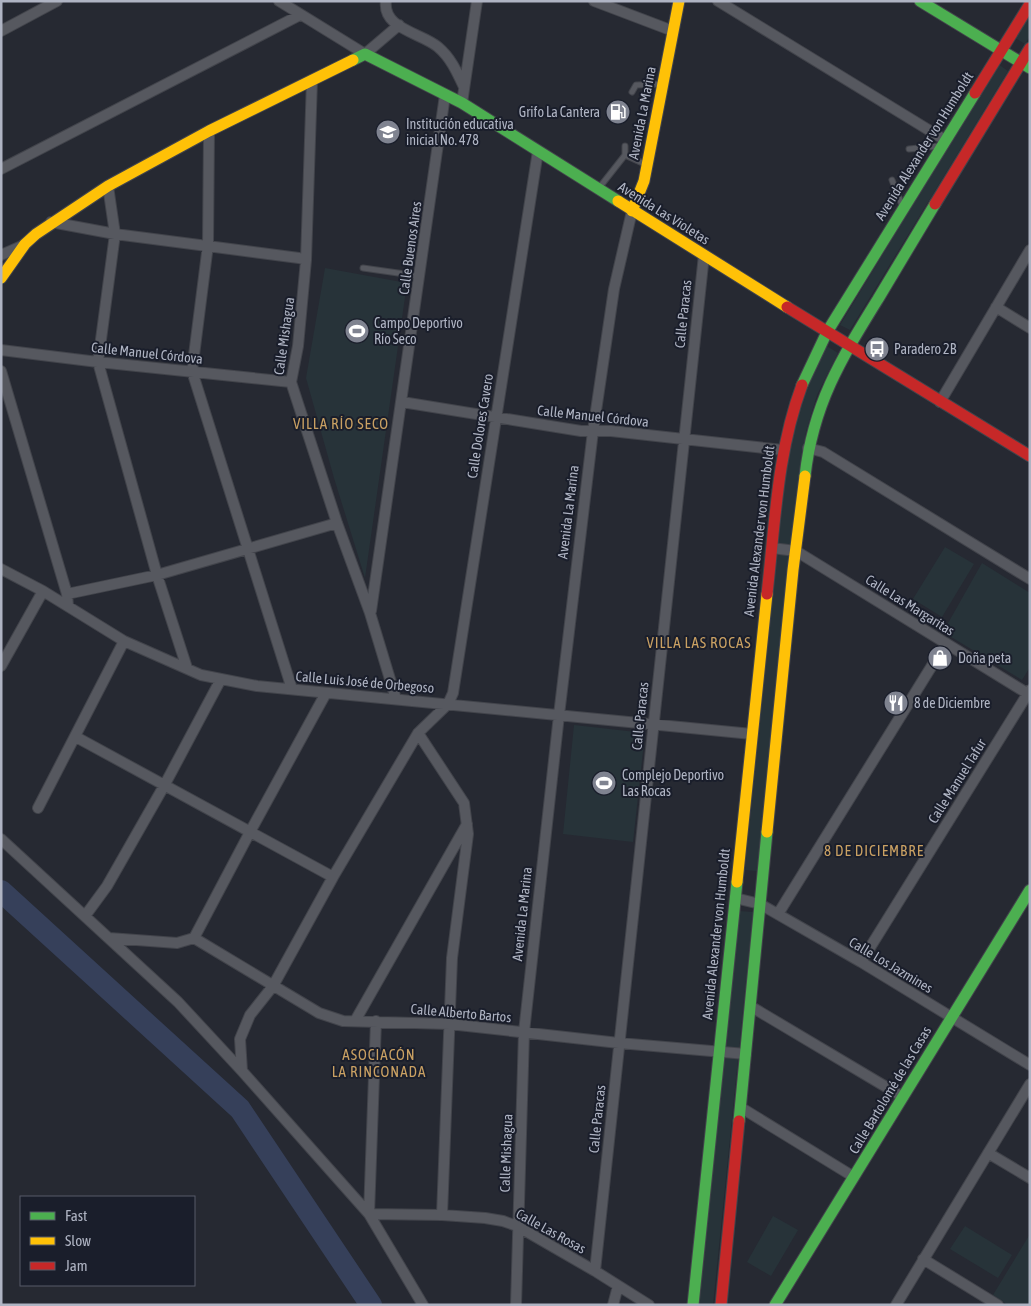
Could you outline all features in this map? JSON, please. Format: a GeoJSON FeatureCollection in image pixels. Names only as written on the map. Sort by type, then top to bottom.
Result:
{"type":"FeatureCollection","features":[{"type":"Feature","properties":{"kind":"main road","name":"Avenida La Marina"},"geometry":{"type":"LineString","coordinates":[[632,211],[644,181],[678,1]]}},
{"type":"Feature","properties":{"kind":"main road"},"geometry":{"type":"LineString","coordinates":[[920,1],[1025,65]]}},
{"type":"Feature","properties":{"kind":"main road","name":"Avenida Alexander von Humboldt"},"geometry":{"type":"LineString","coordinates":[[693,1305],[772,548],[788,422],[801,384],[827,332],[1030,4]]}},
{"type":"Feature","properties":{"kind":"main road"},"geometry":{"type":"LineString","coordinates":[[721,1305],[796,551],[808,448],[812,430],[824,394],[849,346],[1025,65],[1030,48]]}},
{"type":"Feature","properties":{"kind":"main road"},"geometry":{"type":"LineString","coordinates":[[1,278],[25,244],[51,222],[108,186],[209,131],[365,54]]}},
{"type":"Feature","properties":{"kind":"main road","name":"Avenida Las Violetas"},"geometry":{"type":"LineString","coordinates":[[365,54],[462,103],[849,346],[1030,456]]}},
{"type":"Feature","properties":{"kind":"main road","name":"Calle Bartolomé de las Casas"},"geometry":{"type":"LineString","coordinates":[[775,1305],[1030,890]]}},
{"type":"Feature","properties":{"kind":"street"},"geometry":{"type":"LineString","coordinates":[[1,31],[57,1]]}},
{"type":"Feature","properties":{"kind":"street","name":"Avenida Las Violetas"},"geometry":{"type":"LineString","coordinates":[[279,1],[365,54]]}},
{"type":"Feature","properties":{"kind":"street"},"geometry":{"type":"LineString","coordinates":[[386,1],[385,8],[389,18],[443,51],[449,57],[464,86]]}},
{"type":"Feature","properties":{"kind":"street"},"geometry":{"type":"LineString","coordinates":[[462,103],[477,1]]}},
{"type":"Feature","properties":{"kind":"street"},"geometry":{"type":"LineString","coordinates":[[594,1],[673,32]]}},
{"type":"Feature","properties":{"kind":"street"},"geometry":{"type":"LineString","coordinates":[[718,1],[944,142]]}},
{"type":"Feature","properties":{"kind":"street"},"geometry":{"type":"LineString","coordinates":[[1,169],[300,15]]}},
{"type":"Feature","properties":{"kind":"street"},"geometry":{"type":"LineString","coordinates":[[365,54],[399,25]]}},
{"type":"Feature","properties":{"kind":"street","name":"Calle Mishagua"},"geometry":{"type":"LineString","coordinates":[[312,80],[306,260],[298,346],[291,382],[337,523],[370,613],[396,699]]}},
{"type":"Feature","properties":{"kind":"street","name":"Calle Buenos Aires"},"geometry":{"type":"LineString","coordinates":[[370,613],[445,95]]}},
{"type":"Feature","properties":{"kind":"street"},"geometry":{"type":"LineString","coordinates":[[209,131],[208,245],[192,371],[292,689]]}},
{"type":"Feature","properties":{"kind":"street","name":"Calle Dolores Cavero"},"geometry":{"type":"LineString","coordinates":[[448,704],[453,693],[538,152]]}},
{"type":"Feature","properties":{"kind":"street"},"geometry":{"type":"LineString","coordinates":[[108,186],[115,234],[98,362],[157,575],[187,668]]}},
{"type":"Feature","properties":{"kind":"street","name":"Avenida La Marina"},"geometry":{"type":"LineString","coordinates":[[524,1032],[593,431],[614,289],[632,211]]}},
{"type":"Feature","properties":{"kind":"street"},"geometry":{"type":"LineString","coordinates":[[51,222],[115,234],[208,245],[306,260]]}},
{"type":"Feature","properties":{"kind":"street"},"geometry":{"type":"LineString","coordinates":[[1,255],[25,244]]}},
{"type":"Feature","properties":{"kind":"street"},"geometry":{"type":"LineString","coordinates":[[940,402],[1030,250]]}},
{"type":"Feature","properties":{"kind":"street","name":"Calle Paracas"},"geometry":{"type":"LineString","coordinates":[[595,1271],[704,255]]}},
{"type":"Feature","properties":{"kind":"street"},"geometry":{"type":"LineString","coordinates":[[996,307],[1030,328]]}},
{"type":"Feature","properties":{"kind":"street","name":"Calle Manuel Córdova"},"geometry":{"type":"LineString","coordinates":[[1,350],[291,382]]}},
{"type":"Feature","properties":{"kind":"street"},"geometry":{"type":"LineString","coordinates":[[1,371],[67,594],[68,606]]}},
{"type":"Feature","properties":{"kind":"street","name":"Calle Manuel Córdova"},"geometry":{"type":"LineString","coordinates":[[402,402],[581,431],[684,438],[783,450]]}},
{"type":"Feature","properties":{"kind":"street"},"geometry":{"type":"LineString","coordinates":[[808,448],[823,452],[1030,579]]}},
{"type":"Feature","properties":{"kind":"street"},"geometry":{"type":"LineString","coordinates":[[67,594],[157,575],[337,523]]}},
{"type":"Feature","properties":{"kind":"street","name":"Calle Las Margaritas"},"geometry":{"type":"LineString","coordinates":[[772,548],[796,551],[1029,692]]}},
{"type":"Feature","properties":{"kind":"street","name":"Calle Luis José de Orbegoso"},"geometry":{"type":"LineString","coordinates":[[1,569],[43,591],[124,641],[201,675],[257,686],[752,734]]}},
{"type":"Feature","properties":{"kind":"street"},"geometry":{"type":"LineString","coordinates":[[1,666],[43,591]]}},
{"type":"Feature","properties":{"kind":"street"},"geometry":{"type":"LineString","coordinates":[[38,808],[124,641]]}},
{"type":"Feature","properties":{"kind":"street"},"geometry":{"type":"LineString","coordinates":[[778,914],[946,643]]}},
{"type":"Feature","properties":{"kind":"street"},"geometry":{"type":"LineString","coordinates":[[85,916],[107,886],[164,786],[221,679]]}},
{"type":"Feature","properties":{"kind":"street","name":"Calle Manuel Tafur"},"geometry":{"type":"LineString","coordinates":[[861,962],[1029,692]]}},
{"type":"Feature","properties":{"kind":"street"},"geometry":{"type":"LineString","coordinates":[[109,938],[177,943],[194,938],[326,693]]}},
{"type":"Feature","properties":{"kind":"street"},"geometry":{"type":"LineString","coordinates":[[242,1071],[240,1039],[250,1015],[273,986],[418,733],[448,704]]}},
{"type":"Feature","properties":{"kind":"street"},"geometry":{"type":"LineString","coordinates":[[418,733],[464,803],[468,834],[452,958],[442,1215]]}},
{"type":"Feature","properties":{"kind":"street"},"geometry":{"type":"LineString","coordinates":[[76,737],[334,877]]}},
{"type":"Feature","properties":{"kind":"street"},"geometry":{"type":"LineString","coordinates":[[355,1021],[467,824]]}},
{"type":"Feature","properties":{"kind":"street"},"geometry":{"type":"LineString","coordinates":[[1,839],[178,1002],[242,1071],[369,1214],[423,1305]]}},
{"type":"Feature","properties":{"kind":"street","name":"Calle Los Jazmines"},"geometry":{"type":"LineString","coordinates":[[735,898],[760,904],[778,914],[1030,1065]]}},
{"type":"Feature","properties":{"kind":"street","name":"Calle Alberto Bartos"},"geometry":{"type":"LineString","coordinates":[[194,938],[319,1014],[343,1021],[449,1024],[746,1054]]}},
{"type":"Feature","properties":{"kind":"street"},"geometry":{"type":"LineString","coordinates":[[750,1006],[903,1097]]}},
{"type":"Feature","properties":{"kind":"street"},"geometry":{"type":"LineString","coordinates":[[369,1214],[376,1021]]}},
{"type":"Feature","properties":{"kind":"street","name":"Calle Mishagua"},"geometry":{"type":"LineString","coordinates":[[516,1305],[524,1032]]}},
{"type":"Feature","properties":{"kind":"street"},"geometry":{"type":"LineString","coordinates":[[896,1305],[1030,1084]]}},
{"type":"Feature","properties":{"kind":"street"},"geometry":{"type":"LineString","coordinates":[[740,1107],[854,1177]]}},
{"type":"Feature","properties":{"kind":"street"},"geometry":{"type":"LineString","coordinates":[[988,1153],[1030,1178]]}},
{"type":"Feature","properties":{"kind":"street","name":"Calle Las Rosas"},"geometry":{"type":"LineString","coordinates":[[369,1214],[442,1215],[503,1221],[517,1226],[649,1305]]}},
{"type":"Feature","properties":{"kind":"street"},"geometry":{"type":"LineString","coordinates":[[923,1259],[998,1305]]}},
{"type":"Feature","properties":{"kind":"street"},"geometry":{"type":"LineString","coordinates":[[613,1305],[618,1286]]}},
{"type":"Feature","properties":{"kind":"lane"},"geometry":{"type":"LineString","coordinates":[[632,92],[636,85],[663,84]]}},
{"type":"Feature","properties":{"kind":"lane"},"geometry":{"type":"LineString","coordinates":[[909,149],[944,142]]}},
{"type":"Feature","properties":{"kind":"lane"},"geometry":{"type":"LineString","coordinates":[[598,189],[625,155],[625,146]]}},
{"type":"Feature","properties":{"kind":"lane"},"geometry":{"type":"LineString","coordinates":[[625,155],[647,165]]}},
{"type":"Feature","properties":{"kind":"lane"},"geometry":{"type":"LineString","coordinates":[[892,180],[904,208]]}},
{"type":"Feature","properties":{"kind":"lane"},"geometry":{"type":"LineString","coordinates":[[363,268],[420,276]]}},
{"type":"Feature","properties":{"kind":"shaded area"},"geometry":{"type":"Polygon","coordinates":[[[1030,13],[1030,36],[1025,44],[1015,38],[1030,13]]]}},
{"type":"Feature","properties":{"kind":"shaded area"},"geometry":{"type":"Polygon","coordinates":[[[998,64],[1008,71],[850,330],[840,325],[998,64]]]}},
{"type":"Feature","properties":{"kind":"shaded area"},"geometry":{"type":"Polygon","coordinates":[[[325,268],[407,283],[365,578],[306,378],[325,268]]]}},
{"type":"Feature","properties":{"kind":"shaded area"},"geometry":{"type":"Polygon","coordinates":[[[825,345],[838,353],[817,395],[806,432],[757,871],[745,870],[788,451],[801,399],[825,345]]]}},
{"type":"Feature","properties":{"kind":"shaded area"},"geometry":{"type":"Polygon","coordinates":[[[945,547],[974,564],[942,617],[913,599],[945,547]]]}},
{"type":"Feature","properties":{"kind":"shaded area"},"geometry":{"type":"Polygon","coordinates":[[[982,563],[1030,593],[1030,667],[1022,680],[943,632],[982,563]]]}},
{"type":"Feature","properties":{"kind":"shaded area","name":"Complejo Deportivo Las Rocas"},"geometry":{"type":"Polygon","coordinates":[[[574,725],[645,733],[633,842],[563,834],[574,725]]]}},
{"type":"Feature","properties":{"kind":"shaded area"},"geometry":{"type":"Polygon","coordinates":[[[739,911],[753,912],[713,1305],[699,1305],[739,911]]]}},
{"type":"Feature","properties":{"kind":"shaded area"},"geometry":{"type":"Polygon","coordinates":[[[773,1216],[798,1230],[771,1276],[747,1262],[773,1216]]]}},
{"type":"Feature","properties":{"kind":"shaded area"},"geometry":{"type":"Polygon","coordinates":[[[965,1226],[1012,1255],[998,1278],[950,1249],[965,1226]]]}},
{"type":"Feature","properties":{"kind":"shaded area"},"geometry":{"type":"Polygon","coordinates":[[[1030,1234],[1030,1305],[1008,1305],[993,1295],[1030,1234]]]}},
{"type":"Feature","properties":{"kind":"waterway"},"geometry":{"type":"LineString","coordinates":[[1,891],[240,1109],[371,1305]]}},
{"type":"Feature","properties":{"kind":"traffic: fast"},"geometry":{"type":"LineString","coordinates":[[920,1],[1030,68]]}},
{"type":"Feature","properties":{"kind":"traffic: fast"},"geometry":{"type":"LineString","coordinates":[[353,60],[365,54],[462,103],[618,201]]}},
{"type":"Feature","properties":{"kind":"traffic: fast"},"geometry":{"type":"LineString","coordinates":[[802,385],[827,332],[975,93]]}},
{"type":"Feature","properties":{"kind":"traffic: fast"},"geometry":{"type":"LineString","coordinates":[[805,476],[815,426],[822,404],[841,362],[935,204]]}},
{"type":"Feature","properties":{"kind":"traffic: fast"},"geometry":{"type":"LineString","coordinates":[[739,1121],[767,832]]}},
{"type":"Feature","properties":{"kind":"traffic: fast"},"geometry":{"type":"LineString","coordinates":[[693,1305],[737,882]]}},
{"type":"Feature","properties":{"kind":"traffic: fast"},"geometry":{"type":"LineString","coordinates":[[775,1305],[1030,890]]}},
{"type":"Feature","properties":{"kind":"traffic: slow"},"geometry":{"type":"LineString","coordinates":[[632,211],[644,181],[679,1]]}},
{"type":"Feature","properties":{"kind":"traffic: slow"},"geometry":{"type":"LineString","coordinates":[[1,278],[25,244],[36,234],[108,186],[209,131],[353,60]]}},
{"type":"Feature","properties":{"kind":"traffic: slow"},"geometry":{"type":"LineString","coordinates":[[618,201],[787,307]]}},
{"type":"Feature","properties":{"kind":"traffic: slow"},"geometry":{"type":"LineString","coordinates":[[767,832],[793,570],[805,476]]}},
{"type":"Feature","properties":{"kind":"traffic: slow"},"geometry":{"type":"LineString","coordinates":[[737,882],[767,594]]}},
{"type":"Feature","properties":{"kind":"traffic: jam"},"geometry":{"type":"LineString","coordinates":[[975,93],[1030,4]]}},
{"type":"Feature","properties":{"kind":"traffic: jam"},"geometry":{"type":"LineString","coordinates":[[935,204],[1030,48]]}},
{"type":"Feature","properties":{"kind":"traffic: jam"},"geometry":{"type":"LineString","coordinates":[[787,307],[1030,456]]}},
{"type":"Feature","properties":{"kind":"traffic: jam"},"geometry":{"type":"LineString","coordinates":[[767,594],[782,462],[787,436],[802,385]]}},
{"type":"Feature","properties":{"kind":"traffic: jam"},"geometry":{"type":"LineString","coordinates":[[721,1305],[739,1121]]}},
{"type":"Feature","properties":{"kind":"place","name":"Grifo La Cantera"},"geometry":{"type":"Point","coordinates":[618,112]}},
{"type":"Feature","properties":{"kind":"place","name":"Institución educativa inicial No. 478"},"geometry":{"type":"Point","coordinates":[388,132]}},
{"type":"Feature","properties":{"kind":"place","name":"Campo Deportivo Río Seco"},"geometry":{"type":"Point","coordinates":[357,331]}},
{"type":"Feature","properties":{"kind":"place","name":"Paradero 2B"},"geometry":{"type":"Point","coordinates":[877,349]}},
{"type":"Feature","properties":{"kind":"place","name":"Doña peta"},"geometry":{"type":"Point","coordinates":[940,658]}},
{"type":"Feature","properties":{"kind":"place","name":"8 de Diciembre"},"geometry":{"type":"Point","coordinates":[896,703]}},
{"type":"Feature","properties":{"kind":"place","name":"Complejo Deportivo Las Rocas"},"geometry":{"type":"Point","coordinates":[604,783]}},
{"type":"Feature","properties":{"kind":"district","name":"VILLA RÍO SECO"},"geometry":{"type":"Point","coordinates":[341,424]}},
{"type":"Feature","properties":{"kind":"district","name":"VILLA LAS ROCAS"},"geometry":{"type":"Point","coordinates":[699,643]}},
{"type":"Feature","properties":{"kind":"district","name":"8 DE DICIEMBRE"},"geometry":{"type":"Point","coordinates":[874,851]}},
{"type":"Feature","properties":{"kind":"district","name":"ASOCIACÓN LA RINCONADA"},"geometry":{"type":"Point","coordinates":[379,1064]}}]}
